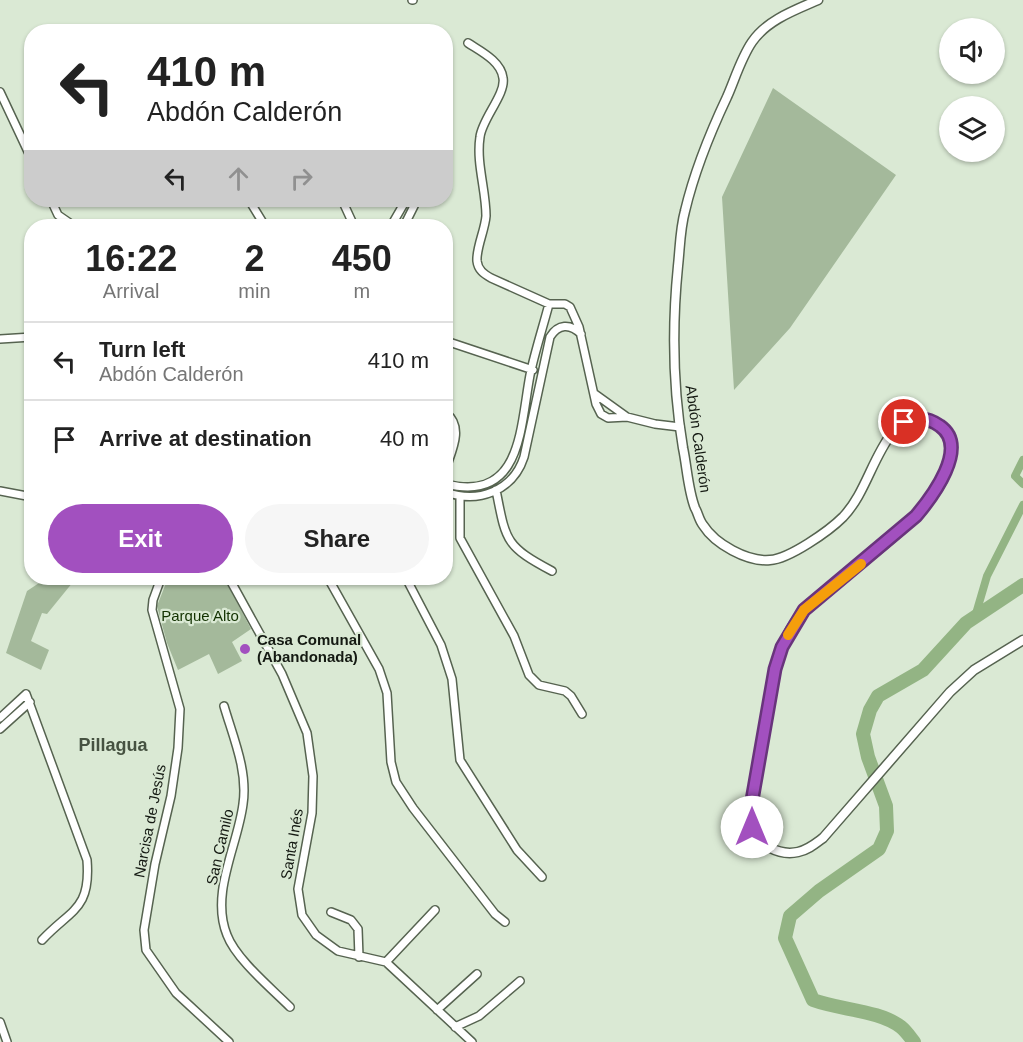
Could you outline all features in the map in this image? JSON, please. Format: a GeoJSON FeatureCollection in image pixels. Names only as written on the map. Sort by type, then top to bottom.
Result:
{"type":"FeatureCollection","features":[{"type":"Feature","properties":{"kind":"street","name":"Abdón Calderón"},"geometry":{"type":"LineString","coordinates":[[818,0],[785,15],[763,29],[752,41],[717,120],[690,192],[681,229],[675,291],[675,357],[680,427],[693,503],[703,525],[730,549],[745,557],[774,560],[822,536],[844,516],[861,491],[892,432],[904,422],[915,418],[925,419],[942,427],[951,445],[950,459],[941,482],[930,499],[899,532],[804,610],[782,647],[775,669],[751,806],[752,827],[762,842],[782,853],[810,848],[823,838],[879,775],[924,719],[950,692],[974,670],[1023,640]]}},
{"type":"Feature","properties":{"kind":"street"},"geometry":{"type":"LineString","coordinates":[[468,43],[498,65],[504,81],[484,122],[480,138],[486,216],[477,261],[483,274],[549,304],[565,304],[570,307],[581,334],[596,404],[601,414],[608,418],[627,417],[680,427]]}},
{"type":"Feature","properties":{"kind":"street"},"geometry":{"type":"LineString","coordinates":[[0,92],[24,143]]}},
{"type":"Feature","properties":{"kind":"street"},"geometry":{"type":"LineString","coordinates":[[54,207],[58,215],[64,219]]}},
{"type":"Feature","properties":{"kind":"street"},"geometry":{"type":"LineString","coordinates":[[453,486],[462,488],[481,486],[491,482],[507,469],[516,451],[531,369],[549,304]]}},
{"type":"Feature","properties":{"kind":"street"},"geometry":{"type":"LineString","coordinates":[[453,494],[460,497],[483,495],[496,490],[513,477],[522,464],[550,337],[558,327],[567,326],[581,334]]}},
{"type":"Feature","properties":{"kind":"street"},"geometry":{"type":"LineString","coordinates":[[0,339],[24,338]]}},
{"type":"Feature","properties":{"kind":"street"},"geometry":{"type":"LineString","coordinates":[[453,343],[541,373]]}},
{"type":"Feature","properties":{"kind":"street"},"geometry":{"type":"LineString","coordinates":[[595,394],[627,417]]}},
{"type":"Feature","properties":{"kind":"street"},"geometry":{"type":"LineString","coordinates":[[453,422],[456,430],[453,441]]}},
{"type":"Feature","properties":{"kind":"street"},"geometry":{"type":"LineString","coordinates":[[496,490],[504,531],[510,542],[530,560],[552,571]]}},
{"type":"Feature","properties":{"kind":"street"},"geometry":{"type":"LineString","coordinates":[[0,491],[24,496]]}},
{"type":"Feature","properties":{"kind":"street"},"geometry":{"type":"LineString","coordinates":[[460,497],[460,538],[514,636],[529,675],[539,685],[565,691],[571,696],[582,714]]}},
{"type":"Feature","properties":{"kind":"street","name":"Narcisa de Jesús"},"geometry":{"type":"LineString","coordinates":[[159,585],[152,605],[180,709],[178,748],[171,796],[155,864],[144,930],[146,951],[176,993],[229,1042]]}},
{"type":"Feature","properties":{"kind":"street","name":"Santa Inés"},"geometry":{"type":"LineString","coordinates":[[233,585],[282,674],[307,733],[313,794],[312,813],[298,889],[302,915],[316,935],[338,951],[386,962]]}},
{"type":"Feature","properties":{"kind":"street"},"geometry":{"type":"LineString","coordinates":[[332,585],[379,669],[387,693],[391,762],[396,782],[413,808],[495,915],[505,922]]}},
{"type":"Feature","properties":{"kind":"street"},"geometry":{"type":"LineString","coordinates":[[410,585],[441,645],[452,680],[460,760],[517,850],[542,877]]}},
{"type":"Feature","properties":{"kind":"street"},"geometry":{"type":"LineString","coordinates":[[0,718],[28,698]]}},
{"type":"Feature","properties":{"kind":"street"},"geometry":{"type":"LineString","coordinates":[[0,729],[28,698]]}},
{"type":"Feature","properties":{"kind":"street"},"geometry":{"type":"LineString","coordinates":[[28,698],[87,860],[88,880],[84,896],[75,910],[53,927],[42,940]]}},
{"type":"Feature","properties":{"kind":"street","name":"San Camilo"},"geometry":{"type":"LineString","coordinates":[[224,706],[243,770],[244,803],[223,886],[222,917],[227,936],[238,954],[290,1007]]}},
{"type":"Feature","properties":{"kind":"street"},"geometry":{"type":"LineString","coordinates":[[435,910],[386,962],[472,1042]]}},
{"type":"Feature","properties":{"kind":"street"},"geometry":{"type":"LineString","coordinates":[[331,912],[351,920],[358,929],[359,957]]}},
{"type":"Feature","properties":{"kind":"street"},"geometry":{"type":"LineString","coordinates":[[437,1010],[477,974]]}},
{"type":"Feature","properties":{"kind":"street"},"geometry":{"type":"LineString","coordinates":[[455,1027],[479,1016],[520,981]]}},
{"type":"Feature","properties":{"kind":"street"},"geometry":{"type":"LineString","coordinates":[[0,1022],[7,1042]]}},
{"type":"Feature","properties":{"kind":"green space"},"geometry":{"type":"Polygon","coordinates":[[[773,88],[896,175],[790,328],[734,390],[722,197],[773,88]]]}},
{"type":"Feature","properties":{"kind":"green space"},"geometry":{"type":"Polygon","coordinates":[[[36,585],[71,585],[47,614],[42,613],[31,641],[49,650],[41,670],[6,653],[27,591],[36,585]]]}},
{"type":"Feature","properties":{"kind":"green space","name":"Parque Alto"},"geometry":{"type":"Polygon","coordinates":[[[165,585],[228,585],[251,629],[232,642],[242,661],[218,674],[209,654],[178,670],[167,643],[157,606],[165,585]]]}},
{"type":"Feature","properties":{"kind":"waterway"},"geometry":{"type":"LineString","coordinates":[[1023,460],[1015,476],[1023,484]]}},
{"type":"Feature","properties":{"kind":"waterway"},"geometry":{"type":"LineString","coordinates":[[975,617],[987,576],[1023,505]]}},
{"type":"Feature","properties":{"kind":"waterway"},"geometry":{"type":"LineString","coordinates":[[914,1042],[901,1027],[892,1021],[813,1000],[785,938],[790,916],[819,891],[879,849],[887,831],[886,806],[868,757],[863,734],[870,710],[878,696],[923,670],[966,623],[1023,585]]}},
{"type":"Feature","properties":{"kind":"slow traffic"},"geometry":{"type":"LineString","coordinates":[[788,635],[804,610],[861,564]]}},
{"type":"Feature","properties":{"kind":"place","name":"Casa Comunal (Abandonada)"},"geometry":{"type":"Point","coordinates":[245,649]}},
{"type":"Feature","properties":{"kind":"district","name":"Pillagua"},"geometry":{"type":"Point","coordinates":[113,745]}},
{"type":"Feature","properties":{"kind":"route"},"geometry":{"type":"LineString","coordinates":[[752,827],[751,806],[775,669],[791,628],[804,610],[916,516],[941,482],[950,459],[951,445],[942,427],[925,419],[915,418],[904,422]]}}]}
